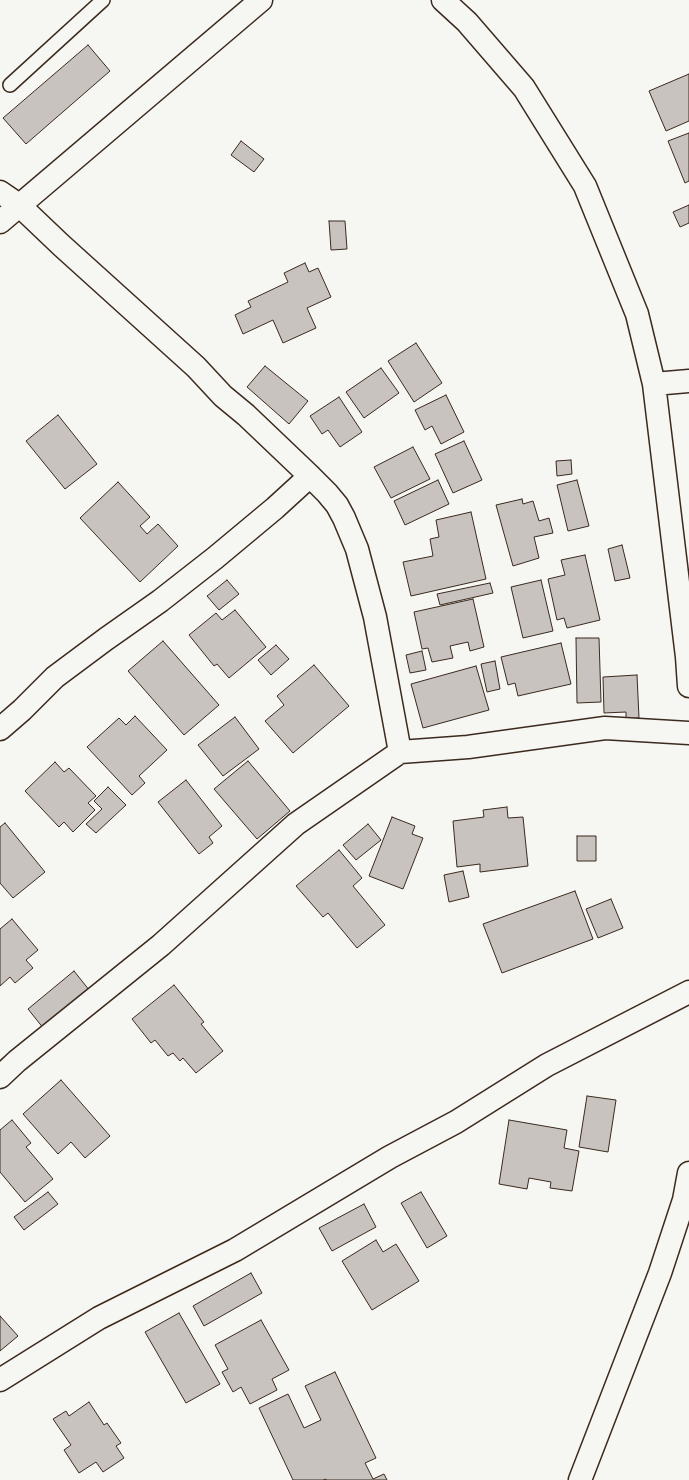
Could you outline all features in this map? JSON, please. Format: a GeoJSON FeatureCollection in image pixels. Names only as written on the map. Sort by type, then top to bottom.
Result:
{"type":"FeatureCollection","features":[{"type":"Feature","properties":{"kind":"street"},"geometry":{"type":"LineString","coordinates":[[0,222],[261,0]]}},
{"type":"Feature","properties":{"kind":"street"},"geometry":{"type":"LineString","coordinates":[[443,0],[467,22],[524,88],[585,186],[637,314],[654,384],[688,657],[689,686]]}},
{"type":"Feature","properties":{"kind":"street"},"geometry":{"type":"LineString","coordinates":[[0,192],[19,205],[66,251],[196,367],[223,396],[256,424],[310,476],[337,505],[344,518],[356,549],[375,617],[400,752]]}},
{"type":"Feature","properties":{"kind":"street"},"geometry":{"type":"LineString","coordinates":[[654,384],[689,381]]}},
{"type":"Feature","properties":{"kind":"street"},"geometry":{"type":"LineString","coordinates":[[0,729],[22,710],[55,677],[160,601],[215,558],[275,508],[310,476]]}},
{"type":"Feature","properties":{"kind":"street"},"geometry":{"type":"LineString","coordinates":[[0,1077],[23,1056],[161,945],[296,824],[400,752],[468,747],[605,728],[689,733]]}},
{"type":"Feature","properties":{"kind":"street"},"geometry":{"type":"LineString","coordinates":[[0,1380],[99,1318],[235,1250],[390,1157],[456,1122],[547,1066],[689,992]]}},
{"type":"Feature","properties":{"kind":"street"},"geometry":{"type":"LineString","coordinates":[[580,1480],[686,1202],[689,1174]]}},
{"type":"Feature","properties":{"kind":"lane"},"geometry":{"type":"LineString","coordinates":[[10,85],[103,0]]}},
{"type":"Feature","properties":{"kind":"building"},"geometry":{"type":"Polygon","coordinates":[[[88,45],[110,71],[26,144],[3,118],[88,45]]]}},
{"type":"Feature","properties":{"kind":"building"},"geometry":{"type":"Polygon","coordinates":[[[689,74],[689,121],[666,131],[649,91],[689,74]]]}},
{"type":"Feature","properties":{"kind":"building"},"geometry":{"type":"Polygon","coordinates":[[[689,133],[689,181],[685,183],[668,141],[689,133]]]}},
{"type":"Feature","properties":{"kind":"building"},"geometry":{"type":"Polygon","coordinates":[[[241,141],[264,159],[254,172],[231,155],[241,141]]]}},
{"type":"Feature","properties":{"kind":"building"},"geometry":{"type":"Polygon","coordinates":[[[689,205],[689,223],[680,227],[673,212],[689,205]]]}},
{"type":"Feature","properties":{"kind":"building"},"geometry":{"type":"Polygon","coordinates":[[[329,221],[345,221],[347,249],[331,250],[329,221]]]}},
{"type":"Feature","properties":{"kind":"building"},"geometry":{"type":"Polygon","coordinates":[[[305,263],[309,272],[318,268],[331,297],[307,308],[316,328],[283,343],[273,320],[243,334],[235,315],[251,307],[248,301],[288,282],[284,273],[305,263]]]}},
{"type":"Feature","properties":{"kind":"building"},"geometry":{"type":"Polygon","coordinates":[[[416,343],[442,383],[414,402],[388,361],[416,343]]]}},
{"type":"Feature","properties":{"kind":"building"},"geometry":{"type":"Polygon","coordinates":[[[265,366],[308,401],[289,424],[247,387],[265,366]]]}},
{"type":"Feature","properties":{"kind":"building"},"geometry":{"type":"Polygon","coordinates":[[[381,368],[399,393],[364,418],[346,392],[381,368]]]}},
{"type":"Feature","properties":{"kind":"building"},"geometry":{"type":"Polygon","coordinates":[[[446,395],[464,432],[441,444],[432,426],[425,430],[415,410],[446,395]]]}},
{"type":"Feature","properties":{"kind":"building"},"geometry":{"type":"Polygon","coordinates":[[[339,397],[362,432],[340,447],[328,430],[322,434],[310,416],[339,397]]]}},
{"type":"Feature","properties":{"kind":"building"},"geometry":{"type":"Polygon","coordinates":[[[58,415],[97,464],[65,489],[26,441],[58,415]]]}},
{"type":"Feature","properties":{"kind":"building"},"geometry":{"type":"Polygon","coordinates":[[[464,441],[482,480],[453,493],[435,454],[464,441]]]}},
{"type":"Feature","properties":{"kind":"building"},"geometry":{"type":"Polygon","coordinates":[[[413,447],[430,479],[391,498],[374,467],[413,447]]]}},
{"type":"Feature","properties":{"kind":"building"},"geometry":{"type":"Polygon","coordinates":[[[571,460],[572,474],[557,476],[556,461],[571,460]]]}},
{"type":"Feature","properties":{"kind":"building"},"geometry":{"type":"Polygon","coordinates":[[[438,480],[449,504],[405,525],[394,501],[438,480]]]}},
{"type":"Feature","properties":{"kind":"building"},"geometry":{"type":"Polygon","coordinates":[[[577,480],[589,526],[568,531],[557,485],[577,480]]]}},
{"type":"Feature","properties":{"kind":"building"},"geometry":{"type":"Polygon","coordinates":[[[118,482],[150,517],[140,526],[147,534],[158,524],[178,546],[140,582],[80,518],[118,482]]]}},
{"type":"Feature","properties":{"kind":"building"},"geometry":{"type":"Polygon","coordinates":[[[522,499],[523,504],[533,501],[539,521],[549,518],[553,533],[534,537],[539,558],[513,566],[496,505],[522,499]]]}},
{"type":"Feature","properties":{"kind":"building"},"geometry":{"type":"Polygon","coordinates":[[[471,512],[486,579],[411,596],[403,562],[433,556],[430,539],[439,537],[436,520],[471,512]]]}},
{"type":"Feature","properties":{"kind":"building"},"geometry":{"type":"Polygon","coordinates":[[[622,545],[630,578],[615,581],[608,549],[622,545]]]}},
{"type":"Feature","properties":{"kind":"building"},"geometry":{"type":"Polygon","coordinates":[[[585,555],[600,620],[567,628],[564,618],[557,620],[548,579],[565,575],[561,560],[585,555]]]}},
{"type":"Feature","properties":{"kind":"building"},"geometry":{"type":"Polygon","coordinates":[[[227,580],[239,594],[219,610],[207,596],[227,580]]]}},
{"type":"Feature","properties":{"kind":"building"},"geometry":{"type":"Polygon","coordinates":[[[541,580],[553,631],[523,638],[511,587],[541,580]]]}},
{"type":"Feature","properties":{"kind":"building"},"geometry":{"type":"Polygon","coordinates":[[[490,583],[493,593],[440,605],[437,594],[490,583]]]}},
{"type":"Feature","properties":{"kind":"building"},"geometry":{"type":"Polygon","coordinates":[[[473,599],[484,647],[470,651],[468,642],[450,646],[453,658],[432,662],[428,648],[422,649],[414,612],[473,599]]]}},
{"type":"Feature","properties":{"kind":"building"},"geometry":{"type":"Polygon","coordinates":[[[235,610],[266,647],[229,678],[217,664],[214,666],[189,635],[216,613],[222,620],[235,610]]]}},
{"type":"Feature","properties":{"kind":"building"},"geometry":{"type":"Polygon","coordinates":[[[576,638],[599,638],[601,702],[577,703],[576,638]]]}},
{"type":"Feature","properties":{"kind":"building"},"geometry":{"type":"Polygon","coordinates":[[[163,641],[219,705],[184,735],[128,671],[163,641]]]}},
{"type":"Feature","properties":{"kind":"building"},"geometry":{"type":"Polygon","coordinates":[[[561,643],[571,684],[518,696],[515,683],[508,685],[501,657],[561,643]]]}},
{"type":"Feature","properties":{"kind":"building"},"geometry":{"type":"Polygon","coordinates":[[[276,645],[289,659],[271,675],[258,660],[276,645]]]}},
{"type":"Feature","properties":{"kind":"building"},"geometry":{"type":"Polygon","coordinates":[[[422,651],[426,670],[410,673],[406,655],[422,651]]]}},
{"type":"Feature","properties":{"kind":"building"},"geometry":{"type":"Polygon","coordinates":[[[495,661],[500,689],[487,692],[481,664],[495,661]]]}},
{"type":"Feature","properties":{"kind":"building"},"geometry":{"type":"Polygon","coordinates":[[[314,665],[349,706],[293,753],[265,721],[284,705],[277,696],[314,665]]]}},
{"type":"Feature","properties":{"kind":"building"},"geometry":{"type":"Polygon","coordinates":[[[476,666],[489,710],[423,728],[411,684],[476,666]]]}},
{"type":"Feature","properties":{"kind":"building"},"geometry":{"type":"Polygon","coordinates":[[[637,675],[639,718],[626,719],[626,712],[604,713],[603,677],[637,675]]]}},
{"type":"Feature","properties":{"kind":"building"},"geometry":{"type":"Polygon","coordinates":[[[135,716],[167,750],[139,776],[145,783],[132,795],[87,747],[119,718],[126,725],[135,716]]]}},
{"type":"Feature","properties":{"kind":"building"},"geometry":{"type":"Polygon","coordinates":[[[235,717],[259,749],[223,776],[198,745],[235,717]]]}},
{"type":"Feature","properties":{"kind":"building"},"geometry":{"type":"Polygon","coordinates":[[[248,761],[290,811],[257,839],[214,789],[248,761]]]}},
{"type":"Feature","properties":{"kind":"building"},"geometry":{"type":"Polygon","coordinates":[[[55,762],[64,772],[69,768],[96,796],[88,803],[95,810],[73,832],[64,822],[59,827],[25,791],[55,762]]]}},
{"type":"Feature","properties":{"kind":"building"},"geometry":{"type":"Polygon","coordinates":[[[186,780],[222,826],[209,837],[213,843],[199,854],[158,802],[186,780]]]}},
{"type":"Feature","properties":{"kind":"building"},"geometry":{"type":"Polygon","coordinates":[[[108,787],[126,805],[96,833],[86,824],[102,809],[94,801],[108,787]]]}},
{"type":"Feature","properties":{"kind":"building"},"geometry":{"type":"Polygon","coordinates":[[[507,807],[508,818],[523,817],[528,866],[480,872],[480,864],[457,867],[453,821],[484,817],[483,810],[507,807]]]}},
{"type":"Feature","properties":{"kind":"building"},"geometry":{"type":"Polygon","coordinates":[[[392,817],[415,826],[412,834],[423,838],[403,889],[369,876],[392,817]]]}},
{"type":"Feature","properties":{"kind":"building"},"geometry":{"type":"Polygon","coordinates":[[[5,823],[45,872],[13,898],[0,883],[0,827],[5,823]]]}},
{"type":"Feature","properties":{"kind":"building"},"geometry":{"type":"Polygon","coordinates":[[[368,824],[381,840],[356,860],[343,845],[368,824]]]}},
{"type":"Feature","properties":{"kind":"building"},"geometry":{"type":"Polygon","coordinates":[[[577,836],[596,836],[596,861],[577,861],[577,836]]]}},
{"type":"Feature","properties":{"kind":"building"},"geometry":{"type":"Polygon","coordinates":[[[339,850],[362,878],[353,886],[385,925],[357,948],[328,913],[323,917],[296,886],[339,850]]]}},
{"type":"Feature","properties":{"kind":"building"},"geometry":{"type":"Polygon","coordinates":[[[463,871],[469,897],[449,902],[444,875],[463,871]]]}},
{"type":"Feature","properties":{"kind":"building"},"geometry":{"type":"Polygon","coordinates":[[[575,891],[593,939],[502,973],[483,924],[575,891]]]}},
{"type":"Feature","properties":{"kind":"building"},"geometry":{"type":"Polygon","coordinates":[[[611,899],[623,928],[598,938],[586,909],[611,899]]]}},
{"type":"Feature","properties":{"kind":"building"},"geometry":{"type":"Polygon","coordinates":[[[12,919],[38,950],[26,960],[33,968],[15,983],[10,977],[0,986],[0,929],[12,919]]]}},
{"type":"Feature","properties":{"kind":"building"},"geometry":{"type":"Polygon","coordinates":[[[74,971],[90,991],[44,1029],[28,1009],[74,971]]]}},
{"type":"Feature","properties":{"kind":"building"},"geometry":{"type":"Polygon","coordinates":[[[174,985],[204,1022],[201,1024],[223,1051],[196,1073],[183,1058],[180,1061],[173,1053],[168,1056],[155,1040],[151,1043],[132,1019],[174,985]]]}},
{"type":"Feature","properties":{"kind":"building"},"geometry":{"type":"Polygon","coordinates":[[[61,1080],[110,1136],[85,1158],[71,1142],[58,1154],[23,1114],[61,1080]]]}},
{"type":"Feature","properties":{"kind":"building"},"geometry":{"type":"Polygon","coordinates":[[[587,1096],[616,1100],[608,1152],[579,1147],[587,1096]]]}},
{"type":"Feature","properties":{"kind":"building"},"geometry":{"type":"Polygon","coordinates":[[[12,1120],[31,1143],[26,1147],[53,1179],[25,1202],[0,1172],[0,1130],[12,1120]]]}},
{"type":"Feature","properties":{"kind":"building"},"geometry":{"type":"Polygon","coordinates":[[[509,1120],[567,1130],[564,1148],[579,1151],[572,1191],[550,1188],[551,1182],[529,1178],[527,1189],[499,1184],[509,1120]]]}},
{"type":"Feature","properties":{"kind":"building"},"geometry":{"type":"Polygon","coordinates":[[[48,1192],[58,1204],[24,1230],[14,1217],[48,1192]]]}},
{"type":"Feature","properties":{"kind":"building"},"geometry":{"type":"Polygon","coordinates":[[[421,1192],[447,1236],[427,1248],[401,1203],[421,1192]]]}},
{"type":"Feature","properties":{"kind":"building"},"geometry":{"type":"Polygon","coordinates":[[[364,1204],[376,1227],[332,1251],[319,1228],[364,1204]]]}},
{"type":"Feature","properties":{"kind":"building"},"geometry":{"type":"Polygon","coordinates":[[[376,1240],[383,1252],[396,1244],[419,1281],[372,1310],[342,1261],[376,1240]]]}},
{"type":"Feature","properties":{"kind":"building"},"geometry":{"type":"Polygon","coordinates":[[[251,1273],[262,1293],[204,1326],[193,1306],[251,1273]]]}},
{"type":"Feature","properties":{"kind":"building"},"geometry":{"type":"Polygon","coordinates":[[[179,1313],[220,1384],[186,1403],[145,1332],[179,1313]]]}},
{"type":"Feature","properties":{"kind":"building"},"geometry":{"type":"Polygon","coordinates":[[[0,1316],[18,1336],[0,1351],[0,1316]]]}},
{"type":"Feature","properties":{"kind":"building"},"geometry":{"type":"Polygon","coordinates":[[[261,1320],[289,1370],[272,1379],[277,1390],[250,1404],[241,1387],[233,1392],[222,1372],[228,1369],[215,1345],[261,1320]]]}},
{"type":"Feature","properties":{"kind":"building"},"geometry":{"type":"Polygon","coordinates":[[[335,1372],[376,1458],[365,1463],[373,1479],[384,1474],[387,1480],[293,1480],[259,1408],[288,1394],[304,1428],[321,1420],[305,1386],[335,1372]]]}},
{"type":"Feature","properties":{"kind":"building"},"geometry":{"type":"Polygon","coordinates":[[[89,1402],[104,1425],[107,1423],[121,1443],[116,1446],[124,1458],[103,1472],[96,1462],[79,1473],[64,1450],[71,1445],[53,1419],[66,1411],[69,1416],[89,1402]]]}}]}
